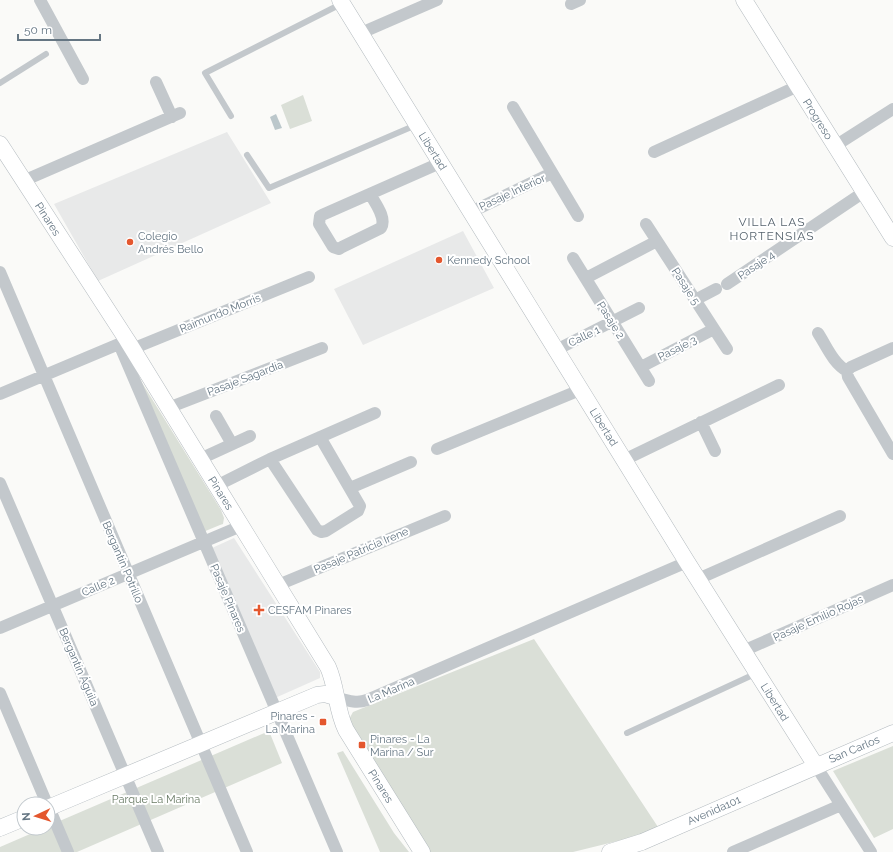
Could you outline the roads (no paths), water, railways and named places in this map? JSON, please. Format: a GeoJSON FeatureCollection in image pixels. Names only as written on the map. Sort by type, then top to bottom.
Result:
{"type":"FeatureCollection","features":[{"type":"Feature","properties":{"kind":"street"},"geometry":{"type":"LineString","coordinates":[[40,0],[83,79]]}},
{"type":"Feature","properties":{"kind":"street"},"geometry":{"type":"LineString","coordinates":[[360,33],[437,0]]}},
{"type":"Feature","properties":{"kind":"street","name":"Progreso"},"geometry":{"type":"LineString","coordinates":[[745,0],[893,238]]}},
{"type":"Feature","properties":{"kind":"street","name":"Libertad"},"geometry":{"type":"LineString","coordinates":[[341,2],[687,562],[871,852]]}},
{"type":"Feature","properties":{"kind":"street"},"geometry":{"type":"LineString","coordinates":[[23,180],[176,115],[156,82]]}},
{"type":"Feature","properties":{"kind":"street"},"geometry":{"type":"LineString","coordinates":[[654,152],[798,86]]}},
{"type":"Feature","properties":{"kind":"street"},"geometry":{"type":"LineString","coordinates":[[513,107],[578,216]]}},
{"type":"Feature","properties":{"kind":"street"},"geometry":{"type":"LineString","coordinates":[[835,146],[893,109]]}},
{"type":"Feature","properties":{"kind":"street","name":"Pinares"},"geometry":{"type":"LineString","coordinates":[[3,154],[23,180],[168,408],[328,667],[331,674],[342,723],[422,852]]}},
{"type":"Feature","properties":{"kind":"street"},"geometry":{"type":"LineString","coordinates":[[370,194],[383,219],[382,228],[342,248],[339,249],[334,247],[319,224],[320,216],[440,163]]}},
{"type":"Feature","properties":{"kind":"street","name":"Pasaje Interior"},"geometry":{"type":"LineString","coordinates":[[471,212],[552,173]]}},
{"type":"Feature","properties":{"kind":"street","name":"Pasaje 4"},"geometry":{"type":"LineString","coordinates":[[695,300],[721,286],[864,192]]}},
{"type":"Feature","properties":{"kind":"street","name":"Pasaje 5"},"geometry":{"type":"LineString","coordinates":[[646,224],[727,349]]}},
{"type":"Feature","properties":{"kind":"street"},"geometry":{"type":"LineString","coordinates":[[586,278],[657,241]]}},
{"type":"Feature","properties":{"kind":"street","name":"Pasaje 2"},"geometry":{"type":"LineString","coordinates":[[573,258],[649,382]]}},
{"type":"Feature","properties":{"kind":"street","name":"Bergantín Potrillo"},"geometry":{"type":"LineString","coordinates":[[0,272],[247,852]]}},
{"type":"Feature","properties":{"kind":"street","name":"Raimundo Morris"},"geometry":{"type":"LineString","coordinates":[[0,394],[44,375],[309,277]]}},
{"type":"Feature","properties":{"kind":"street","name":"Calle 1"},"geometry":{"type":"LineString","coordinates":[[556,350],[639,308]]}},
{"type":"Feature","properties":{"kind":"street","name":"Pasaje 3"},"geometry":{"type":"LineString","coordinates":[[640,367],[714,329]]}},
{"type":"Feature","properties":{"kind":"street"},"geometry":{"type":"LineString","coordinates":[[818,333],[835,362],[847,371]]}},
{"type":"Feature","properties":{"kind":"street","name":"Pasaje Pinares"},"geometry":{"type":"LineString","coordinates":[[126,344],[204,542],[336,852]]}},
{"type":"Feature","properties":{"kind":"street","name":"Pasaje Sagardía"},"geometry":{"type":"LineString","coordinates":[[168,408],[322,348]]}},
{"type":"Feature","properties":{"kind":"street"},"geometry":{"type":"LineString","coordinates":[[847,371],[852,367],[893,348]]}},
{"type":"Feature","properties":{"kind":"street"},"geometry":{"type":"LineString","coordinates":[[847,371],[848,378],[893,454]]}},
{"type":"Feature","properties":{"kind":"street"},"geometry":{"type":"LineString","coordinates":[[624,460],[779,385]]}},
{"type":"Feature","properties":{"kind":"street"},"geometry":{"type":"LineString","coordinates":[[437,450],[580,390]]}},
{"type":"Feature","properties":{"kind":"street"},"geometry":{"type":"LineString","coordinates":[[216,486],[270,459],[375,413]]}},
{"type":"Feature","properties":{"kind":"street"},"geometry":{"type":"LineString","coordinates":[[216,416],[232,444]]}},
{"type":"Feature","properties":{"kind":"street"},"geometry":{"type":"LineString","coordinates":[[702,422],[715,451]]}},
{"type":"Feature","properties":{"kind":"street"},"geometry":{"type":"LineString","coordinates":[[200,459],[250,436]]}},
{"type":"Feature","properties":{"kind":"street"},"geometry":{"type":"LineString","coordinates":[[270,459],[318,532],[326,532],[359,510],[360,504],[320,438]]}},
{"type":"Feature","properties":{"kind":"street"},"geometry":{"type":"LineString","coordinates":[[350,488],[411,462]]}},
{"type":"Feature","properties":{"kind":"street","name":"Bergantín Águila"},"geometry":{"type":"LineString","coordinates":[[0,483],[158,852]]}},
{"type":"Feature","properties":{"kind":"street","name":"Pasaje Patricia Irene"},"geometry":{"type":"LineString","coordinates":[[278,585],[445,516]]}},
{"type":"Feature","properties":{"kind":"street"},"geometry":{"type":"LineString","coordinates":[[698,579],[840,516]]}},
{"type":"Feature","properties":{"kind":"street","name":"Calle 2"},"geometry":{"type":"LineString","coordinates":[[0,628],[241,526]]}},
{"type":"Feature","properties":{"kind":"street","name":"La Marina"},"geometry":{"type":"LineString","coordinates":[[56,803],[125,776],[317,695],[325,694],[335,696],[352,702],[367,700],[687,562]]}},
{"type":"Feature","properties":{"kind":"street","name":"Pasaje Emilio Rojas"},"geometry":{"type":"LineString","coordinates":[[743,651],[893,585]]}},
{"type":"Feature","properties":{"kind":"street"},"geometry":{"type":"LineString","coordinates":[[0,693],[44,796]]}},
{"type":"Feature","properties":{"kind":"street","name":"San Carlos"},"geometry":{"type":"LineString","coordinates":[[816,766],[893,733]]}},
{"type":"Feature","properties":{"kind":"street","name":"Avenida101"},"geometry":{"type":"LineString","coordinates":[[610,852],[642,842],[816,766]]}},
{"type":"Feature","properties":{"kind":"street"},"geometry":{"type":"LineString","coordinates":[[733,852],[841,805]]}},
{"type":"Feature","properties":{"kind":"street"},"geometry":{"type":"LineString","coordinates":[[0,828],[16,821]]}},
{"type":"Feature","properties":{"kind":"street"},"geometry":{"type":"LineString","coordinates":[[56,824],[68,852]]}},
{"type":"Feature","properties":{"kind":"lane"},"geometry":{"type":"LineString","coordinates":[[231,116],[205,73],[341,2]]}},
{"type":"Feature","properties":{"kind":"lane"},"geometry":{"type":"LineString","coordinates":[[0,82],[46,54]]}},
{"type":"Feature","properties":{"kind":"lane"},"geometry":{"type":"LineString","coordinates":[[247,155],[269,188],[417,125]]}},
{"type":"Feature","properties":{"kind":"lane"},"geometry":{"type":"LineString","coordinates":[[627,732],[757,674]]}},
{"type":"Feature","properties":{"kind":"place","name":"Colegio Andrés Bello"},"geometry":{"type":"Point","coordinates":[130,242]}},
{"type":"Feature","properties":{"kind":"place","name":"Kennedy School"},"geometry":{"type":"Point","coordinates":[439,260]}},
{"type":"Feature","properties":{"kind":"place","name":"CESFAM Pinares"},"geometry":{"type":"Point","coordinates":[259,610]}},
{"type":"Feature","properties":{"kind":"place","name":"Pinares - La Marina"},"geometry":{"type":"Point","coordinates":[323,722]}},
{"type":"Feature","properties":{"kind":"place","name":"Pinares - La Marina / Sur"},"geometry":{"type":"Point","coordinates":[362,745]}},
{"type":"Feature","properties":{"kind":"district","name":"VILLA LAS HORTENSIAS"},"geometry":{"type":"Point","coordinates":[772,229]}},
{"type":"Feature","properties":{"kind":"park label","name":"Parque La Marina"},"geometry":{"type":"Point","coordinates":[156,799]}}]}
